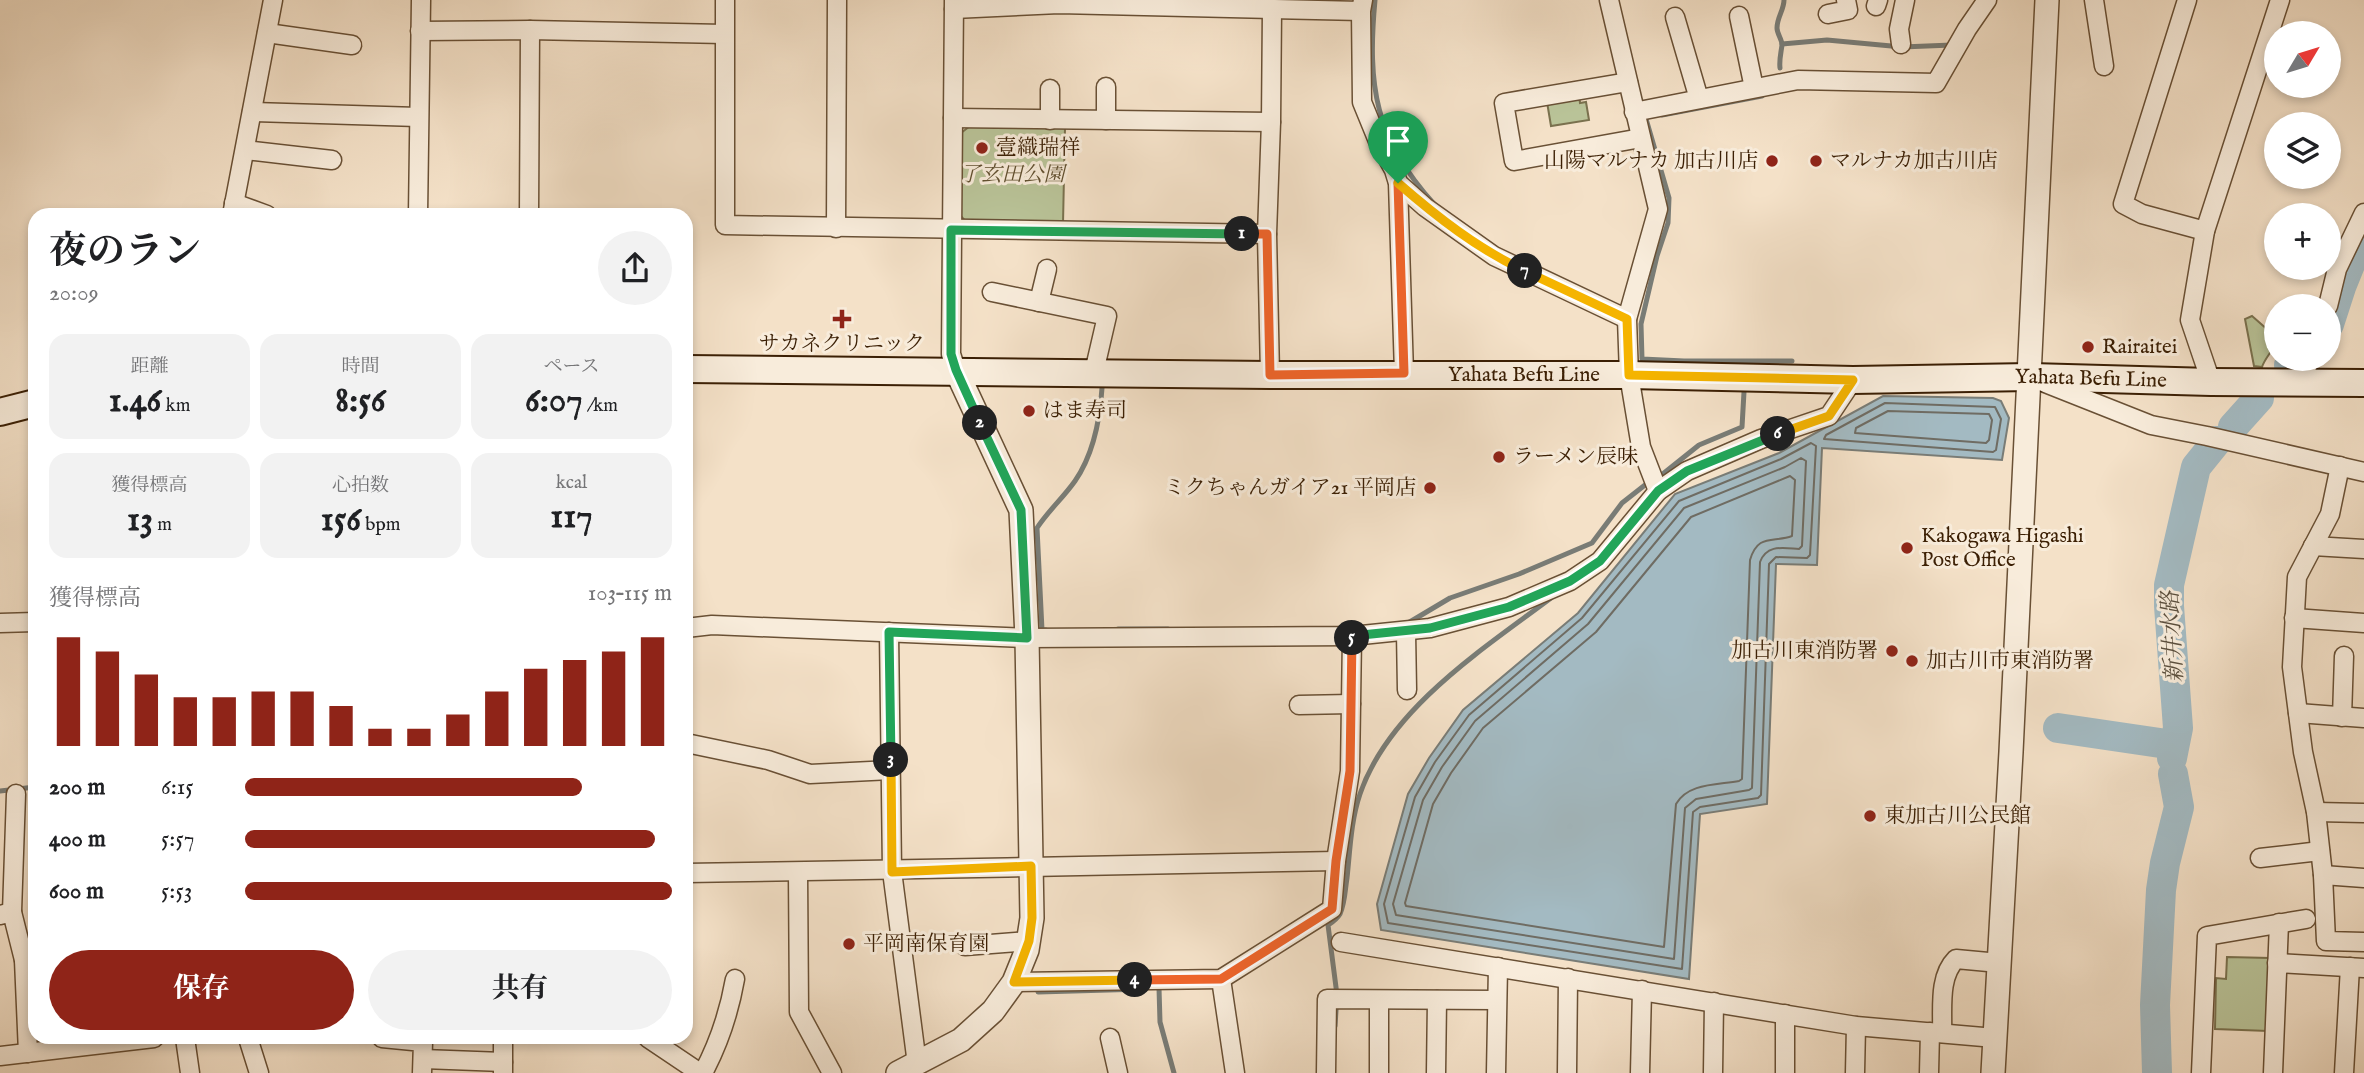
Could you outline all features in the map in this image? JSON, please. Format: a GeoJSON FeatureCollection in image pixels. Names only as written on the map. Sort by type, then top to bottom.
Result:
{"type":"FeatureCollection","features":[{"type":"Feature","properties":{"kind":"main road","name":"Yahata Befu Line"},"geometry":{"type":"LineString","coordinates":[[693,369],[1270,375],[1629,375],[1853,380],[2030,377],[2211,382],[2298,371]]}},
{"type":"Feature","properties":{"kind":"main road","name":"Yahata Befu Line"},"geometry":{"type":"LineString","coordinates":[[2310,371],[2364,383]]}},
{"type":"Feature","properties":{"kind":"main road"},"geometry":{"type":"LineString","coordinates":[[0,412],[28,405]]}},
{"type":"Feature","properties":{"kind":"street"},"geometry":{"type":"LineString","coordinates":[[233,208],[273,0]]}},
{"type":"Feature","properties":{"kind":"street"},"geometry":{"type":"LineString","coordinates":[[418,208],[421,0]]}},
{"type":"Feature","properties":{"kind":"street"},"geometry":{"type":"LineString","coordinates":[[724,0],[725,225],[836,229],[1267,234]]}},
{"type":"Feature","properties":{"kind":"street"},"geometry":{"type":"LineString","coordinates":[[836,229],[837,0]]}},
{"type":"Feature","properties":{"kind":"street"},"geometry":{"type":"LineString","coordinates":[[1609,0],[1658,209],[1627,319],[1629,375],[1641,447],[1658,491]]}},
{"type":"Feature","properties":{"kind":"street"},"geometry":{"type":"LineString","coordinates":[[1828,14],[1847,10],[1846,0]]}},
{"type":"Feature","properties":{"kind":"street"},"geometry":{"type":"LineString","coordinates":[[1901,44],[1899,29],[1905,0]]}},
{"type":"Feature","properties":{"kind":"street"},"geometry":{"type":"LineString","coordinates":[[1634,112],[1798,80],[1936,83],[1987,0]]}},
{"type":"Feature","properties":{"kind":"street"},"geometry":{"type":"LineString","coordinates":[[1993,1073],[2047,0]]}},
{"type":"Feature","properties":{"kind":"street"},"geometry":{"type":"LineString","coordinates":[[2094,0],[2108,55]]}},
{"type":"Feature","properties":{"kind":"street"},"geometry":{"type":"LineString","coordinates":[[2188,0],[2123,204],[2142,214],[2205,231]]}},
{"type":"Feature","properties":{"kind":"street"},"geometry":{"type":"LineString","coordinates":[[2211,382],[2190,320],[2205,231],[2280,0]]}},
{"type":"Feature","properties":{"kind":"street"},"geometry":{"type":"LineString","coordinates":[[889,632],[892,872],[908,1068],[961,1041],[993,1011],[1014,982],[1029,941],[1032,918],[1027,638],[1021,510],[951,354],[954,4],[1059,2],[1272,9],[1362,5],[1362,102],[1398,183],[1404,373]]}},
{"type":"Feature","properties":{"kind":"street"},"geometry":{"type":"LineString","coordinates":[[1270,375],[1267,234],[1272,9]]}},
{"type":"Feature","properties":{"kind":"street"},"geometry":{"type":"LineString","coordinates":[[1738,16],[1754,88]]}},
{"type":"Feature","properties":{"kind":"street"},"geometry":{"type":"LineString","coordinates":[[1675,17],[1699,99]]}},
{"type":"Feature","properties":{"kind":"street"},"geometry":{"type":"LineString","coordinates":[[529,208],[530,30]]}},
{"type":"Feature","properties":{"kind":"street"},"geometry":{"type":"LineString","coordinates":[[420,31],[724,34]]}},
{"type":"Feature","properties":{"kind":"street"},"geometry":{"type":"LineString","coordinates":[[267,33],[352,45]]}},
{"type":"Feature","properties":{"kind":"street"},"geometry":{"type":"LineString","coordinates":[[1628,82],[1504,103],[1514,161],[1641,138]]}},
{"type":"Feature","properties":{"kind":"street"},"geometry":{"type":"LineString","coordinates":[[1106,86],[1106,120]]}},
{"type":"Feature","properties":{"kind":"street"},"geometry":{"type":"LineString","coordinates":[[1050,89],[1050,120]]}},
{"type":"Feature","properties":{"kind":"street"},"geometry":{"type":"LineString","coordinates":[[252,113],[418,117]]}},
{"type":"Feature","properties":{"kind":"street"},"geometry":{"type":"LineString","coordinates":[[953,118],[1271,122]]}},
{"type":"Feature","properties":{"kind":"street"},"geometry":{"type":"LineString","coordinates":[[245,150],[332,160]]}},
{"type":"Feature","properties":{"kind":"street"},"geometry":{"type":"LineString","coordinates":[[1398,183],[1425,207],[1494,256],[1627,319]]}},
{"type":"Feature","properties":{"kind":"street"},"geometry":{"type":"LineString","coordinates":[[2331,294],[2337,269],[2364,213]]}},
{"type":"Feature","properties":{"kind":"street"},"geometry":{"type":"LineString","coordinates":[[1039,302],[1047,268]]}},
{"type":"Feature","properties":{"kind":"street"},"geometry":{"type":"LineString","coordinates":[[992,292],[1107,316],[1094,372]]}},
{"type":"Feature","properties":{"kind":"street"},"geometry":{"type":"LineString","coordinates":[[2030,377],[2151,425],[2364,472]]}},
{"type":"Feature","properties":{"kind":"street"},"geometry":{"type":"LineString","coordinates":[[693,627],[712,625],[1027,638],[1352,636],[1430,628],[1509,607],[1570,581],[1600,561],[1658,491],[1687,471],[1761,439],[1829,416],[1853,380]]}},
{"type":"Feature","properties":{"kind":"street"},"geometry":{"type":"LineString","coordinates":[[2340,466],[2330,514],[2297,577],[2292,667],[2303,751],[2316,812],[2326,941],[2364,942]]}},
{"type":"Feature","properties":{"kind":"street"},"geometry":{"type":"LineString","coordinates":[[2313,546],[2364,549]]}},
{"type":"Feature","properties":{"kind":"street"},"geometry":{"type":"LineString","coordinates":[[2294,618],[2364,623]]}},
{"type":"Feature","properties":{"kind":"street"},"geometry":{"type":"LineString","coordinates":[[0,623],[28,622]]}},
{"type":"Feature","properties":{"kind":"street"},"geometry":{"type":"LineString","coordinates":[[1406,632],[1407,690]]}},
{"type":"Feature","properties":{"kind":"street"},"geometry":{"type":"LineString","coordinates":[[1014,982],[1221,979],[1332,909],[1336,861],[1350,771],[1352,636]]}},
{"type":"Feature","properties":{"kind":"street"},"geometry":{"type":"LineString","coordinates":[[2342,717],[2344,656]]}},
{"type":"Feature","properties":{"kind":"street"},"geometry":{"type":"LineString","coordinates":[[1299,705],[1351,704]]}},
{"type":"Feature","properties":{"kind":"street"},"geometry":{"type":"LineString","coordinates":[[2298,713],[2364,718]]}},
{"type":"Feature","properties":{"kind":"street"},"geometry":{"type":"LineString","coordinates":[[693,744],[768,760],[810,775],[891,770]]}},
{"type":"Feature","properties":{"kind":"street"},"geometry":{"type":"LineString","coordinates":[[16,794],[6,913],[28,957]]}},
{"type":"Feature","properties":{"kind":"street"},"geometry":{"type":"LineString","coordinates":[[2316,812],[2364,813]]}},
{"type":"Feature","properties":{"kind":"street"},"geometry":{"type":"LineString","coordinates":[[2260,858],[2320,851]]}},
{"type":"Feature","properties":{"kind":"street"},"geometry":{"type":"LineString","coordinates":[[693,873],[892,872],[1031,866],[1336,861]]}},
{"type":"Feature","properties":{"kind":"street"},"geometry":{"type":"LineString","coordinates":[[798,872],[799,1012],[832,1073]]}},
{"type":"Feature","properties":{"kind":"street"},"geometry":{"type":"LineString","coordinates":[[2323,876],[2364,877]]}},
{"type":"Feature","properties":{"kind":"street"},"geometry":{"type":"LineString","coordinates":[[2201,1073],[2207,936],[2306,919]]}},
{"type":"Feature","properties":{"kind":"street"},"geometry":{"type":"LineString","coordinates":[[2273,1073],[2279,923]]}},
{"type":"Feature","properties":{"kind":"street"},"geometry":{"type":"LineString","coordinates":[[965,946],[1029,941]]}},
{"type":"Feature","properties":{"kind":"street"},"geometry":{"type":"LineString","coordinates":[[1341,943],[1856,1027],[1995,1038]]}},
{"type":"Feature","properties":{"kind":"street"},"geometry":{"type":"LineString","coordinates":[[1929,1073],[1944,980],[1949,966],[1956,959],[1999,963]]}},
{"type":"Feature","properties":{"kind":"street"},"geometry":{"type":"LineString","coordinates":[[2277,963],[2357,968],[2344,1073]]}},
{"type":"Feature","properties":{"kind":"street"},"geometry":{"type":"LineString","coordinates":[[1496,1073],[1497,967]]}},
{"type":"Feature","properties":{"kind":"street"},"geometry":{"type":"LineString","coordinates":[[1567,1073],[1568,978]]}},
{"type":"Feature","properties":{"kind":"street"},"geometry":{"type":"LineString","coordinates":[[657,1044],[701,1073],[717,1046],[730,1008],[736,979]]}},
{"type":"Feature","properties":{"kind":"street"},"geometry":{"type":"LineString","coordinates":[[1221,979],[1235,1073]]}},
{"type":"Feature","properties":{"kind":"street"},"geometry":{"type":"LineString","coordinates":[[1640,1073],[1642,990]]}},
{"type":"Feature","properties":{"kind":"street"},"geometry":{"type":"LineString","coordinates":[[1326,1073],[1327,999],[1496,1000]]}},
{"type":"Feature","properties":{"kind":"street"},"geometry":{"type":"LineString","coordinates":[[1379,999],[1379,1073]]}},
{"type":"Feature","properties":{"kind":"street"},"geometry":{"type":"LineString","coordinates":[[1436,1073],[1437,1000]]}},
{"type":"Feature","properties":{"kind":"street"},"geometry":{"type":"LineString","coordinates":[[1713,1073],[1714,1002]]}},
{"type":"Feature","properties":{"kind":"street"},"geometry":{"type":"LineString","coordinates":[[1785,1073],[1786,1014]]}},
{"type":"Feature","properties":{"kind":"street"},"geometry":{"type":"LineString","coordinates":[[1855,1073],[1856,1027]]}},
{"type":"Feature","properties":{"kind":"street"},"geometry":{"type":"LineString","coordinates":[[1110,1038],[1118,1073]]}},
{"type":"Feature","properties":{"kind":"street"},"geometry":{"type":"LineString","coordinates":[[28,1044],[28,1053]]}},
{"type":"Feature","properties":{"kind":"street"},"geometry":{"type":"LineString","coordinates":[[0,1056],[104,1044]]}},
{"type":"Feature","properties":{"kind":"street"},"geometry":{"type":"LineString","coordinates":[[186,1044],[190,1073]]}},
{"type":"Feature","properties":{"kind":"street"},"geometry":{"type":"LineString","coordinates":[[250,1044],[259,1073]]}},
{"type":"Feature","properties":{"kind":"street"},"geometry":{"type":"LineString","coordinates":[[423,1044],[422,1066],[503,1068],[503,1044]]}},
{"type":"Feature","properties":{"kind":"green space"},"geometry":{"type":"Polygon","coordinates":[[[1579,96],[1580,103],[1586,102],[1589,120],[1551,126],[1547,102],[1579,96]]]}},
{"type":"Feature","properties":{"kind":"green space","name":"了玄田公園"},"geometry":{"type":"Polygon","coordinates":[[[970,126],[1065,127],[1063,224],[968,224],[959,214],[961,133],[970,126]]]}},
{"type":"Feature","properties":{"kind":"green space"},"geometry":{"type":"Polygon","coordinates":[[[2252,316],[2264,327],[2262,367],[2254,366],[2245,319],[2252,316]]]}},
{"type":"Feature","properties":{"kind":"green space"},"geometry":{"type":"Polygon","coordinates":[[[2227,957],[2270,958],[2268,1031],[2215,1029],[2216,978],[2226,979],[2227,957]]]}},
{"type":"Feature","properties":{"kind":"water"},"geometry":{"type":"Polygon","coordinates":[[[1883,396],[1993,398],[2001,401],[2009,418],[2002,460],[1822,448],[1817,565],[1776,564],[1767,804],[1700,814],[1689,979],[1381,930],[1377,904],[1408,794],[1429,758],[1463,710],[1578,613],[1675,494],[1779,453],[1883,396]]]}},
{"type":"Feature","properties":{"kind":"waterway"},"geometry":{"type":"LineString","coordinates":[[1375,0],[1373,59],[1379,110],[1399,157],[1434,204]]}},
{"type":"Feature","properties":{"kind":"waterway"},"geometry":{"type":"LineString","coordinates":[[1780,68],[1782,45],[1777,28],[1784,0]]}},
{"type":"Feature","properties":{"kind":"waterway"},"geometry":{"type":"LineString","coordinates":[[1782,44],[1827,40],[1902,47],[1952,45]]}},
{"type":"Feature","properties":{"kind":"waterway"},"geometry":{"type":"LineString","coordinates":[[1662,115],[1762,96]]}},
{"type":"Feature","properties":{"kind":"waterway"},"geometry":{"type":"LineString","coordinates":[[1644,112],[1669,198],[1668,223],[1657,256],[1641,324],[1642,359],[1792,361]]}},
{"type":"Feature","properties":{"kind":"waterway","name":"新井水路"},"geometry":{"type":"LineString","coordinates":[[2339,294],[2364,230]]}},
{"type":"Feature","properties":{"kind":"waterway"},"geometry":{"type":"LineString","coordinates":[[1046,630],[1042,630],[1037,528],[1075,481],[1087,460],[1097,424],[1102,388]]}},
{"type":"Feature","properties":{"kind":"waterway"},"geometry":{"type":"LineString","coordinates":[[1659,477],[1699,445],[1742,427],[1744,392]]}},
{"type":"Feature","properties":{"kind":"waterway","name":"新井水路"},"geometry":{"type":"LineString","coordinates":[[2233,427],[2259,398]]}},
{"type":"Feature","properties":{"kind":"waterway","name":"新井水路"},"geometry":{"type":"LineString","coordinates":[[2172,758],[2178,728],[2169,585],[2196,467],[2217,441]]}},
{"type":"Feature","properties":{"kind":"waterway"},"geometry":{"type":"LineString","coordinates":[[1408,623],[1450,598],[1519,574],[1592,543],[1622,503],[1645,485]]}},
{"type":"Feature","properties":{"kind":"waterway"},"geometry":{"type":"LineString","coordinates":[[1335,1026],[1337,995],[1328,925],[1339,916],[1343,905],[1355,814],[1360,794],[1374,763],[1415,708],[1441,683],[1551,598]]}},
{"type":"Feature","properties":{"kind":"waterway"},"geometry":{"type":"LineString","coordinates":[[1118,629],[1168,629]]}},
{"type":"Feature","properties":{"kind":"waterway"},"geometry":{"type":"LineString","coordinates":[[2058,728],[2160,743]]}},
{"type":"Feature","properties":{"kind":"waterway","name":"新井水路"},"geometry":{"type":"LineString","coordinates":[[2157,1073],[2155,1005],[2161,890],[2179,807],[2173,774]]}},
{"type":"Feature","properties":{"kind":"waterway"},"geometry":{"type":"LineString","coordinates":[[0,791],[28,788]]}},
{"type":"Feature","properties":{"kind":"waterway"},"geometry":{"type":"LineString","coordinates":[[1159,988],[1160,1022],[1174,1073]]}},
{"type":"Feature","properties":{"kind":"waterway"},"geometry":{"type":"LineString","coordinates":[[1038,992],[1144,989]]}},
{"type":"Feature","properties":{"kind":"place","name":"壹織瑞祥"},"geometry":{"type":"Point","coordinates":[982,148]}},
{"type":"Feature","properties":{"kind":"place","name":"山陽マルナカ 加古川店"},"geometry":{"type":"Point","coordinates":[1772,161]}},
{"type":"Feature","properties":{"kind":"place","name":"マルナカ加古川店"},"geometry":{"type":"Point","coordinates":[1816,161]}},
{"type":"Feature","properties":{"kind":"place","name":"サカネクリニック"},"geometry":{"type":"Point","coordinates":[842,319]}},
{"type":"Feature","properties":{"kind":"place","name":"Rairaitei"},"geometry":{"type":"Point","coordinates":[2088,347]}},
{"type":"Feature","properties":{"kind":"place","name":"はま寿司"},"geometry":{"type":"Point","coordinates":[1029,411]}},
{"type":"Feature","properties":{"kind":"place","name":"ラーメン辰味"},"geometry":{"type":"Point","coordinates":[1499,457]}},
{"type":"Feature","properties":{"kind":"place","name":"ミクちゃんガイア21 平岡店"},"geometry":{"type":"Point","coordinates":[1430,488]}},
{"type":"Feature","properties":{"kind":"place","name":"Kakogawa Higashi Post Office"},"geometry":{"type":"Point","coordinates":[1907,548]}},
{"type":"Feature","properties":{"kind":"place","name":"加古川東消防署"},"geometry":{"type":"Point","coordinates":[1892,651]}},
{"type":"Feature","properties":{"kind":"place","name":"加古川市東消防署"},"geometry":{"type":"Point","coordinates":[1912,661]}},
{"type":"Feature","properties":{"kind":"place","name":"東加古川公民館"},"geometry":{"type":"Point","coordinates":[1870,816]}},
{"type":"Feature","properties":{"kind":"place","name":"平岡南保育園"},"geometry":{"type":"Point","coordinates":[849,944]}},
{"type":"Feature","properties":{"kind":"route"},"geometry":{"type":"LineString","coordinates":[[1398,183],[1425,207],[1494,256],[1627,319],[1629,375],[1853,380],[1829,416],[1761,439],[1687,471],[1658,491],[1600,561],[1570,581],[1509,607],[1430,628],[1352,636],[1350,771],[1336,861],[1332,909],[1221,979],[1014,982],[1029,941],[1032,918],[1031,866],[892,872],[889,632],[1027,638],[1021,510],[951,354],[951,230],[1267,234],[1270,375],[1404,373],[1398,183]]}}]}
